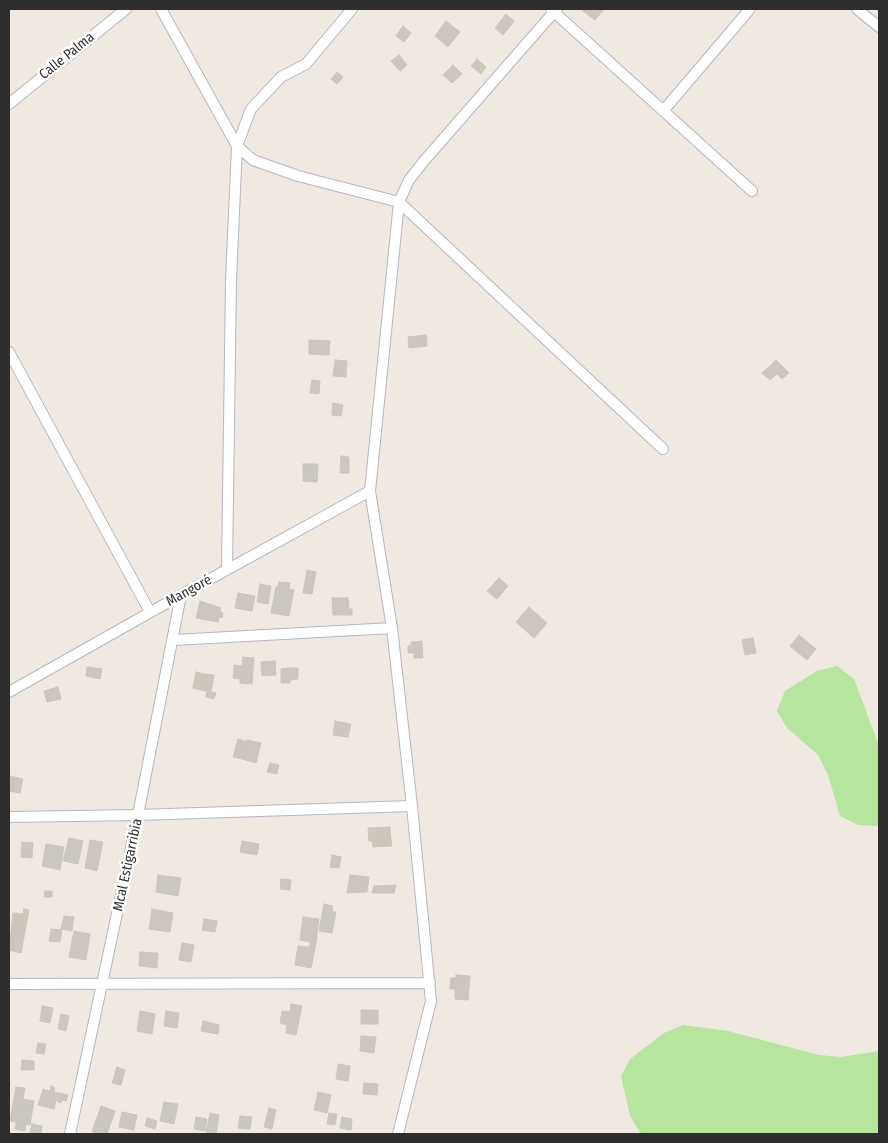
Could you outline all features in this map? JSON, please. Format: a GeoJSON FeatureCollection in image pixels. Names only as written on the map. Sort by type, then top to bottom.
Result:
{"type":"FeatureCollection","features":[{"type":"Feature","properties":{"kind":"street","name":"Calle Palma"},"geometry":{"type":"LineString","coordinates":[[9,104],[126,9]]}},
{"type":"Feature","properties":{"kind":"street"},"geometry":{"type":"LineString","coordinates":[[161,9],[237,146],[253,160],[298,176],[399,202],[663,449]]}},
{"type":"Feature","properties":{"kind":"street"},"geometry":{"type":"LineString","coordinates":[[228,569],[231,280],[237,146],[251,109],[281,77],[306,64],[352,9]]}},
{"type":"Feature","properties":{"kind":"street"},"geometry":{"type":"LineString","coordinates":[[663,110],[750,9]]}},
{"type":"Feature","properties":{"kind":"street"},"geometry":{"type":"LineString","coordinates":[[857,9],[879,27]]}},
{"type":"Feature","properties":{"kind":"street"},"geometry":{"type":"LineString","coordinates":[[398,1134],[431,1001],[392,628],[370,491],[399,202],[409,180],[424,161],[554,10],[752,192]]}},
{"type":"Feature","properties":{"kind":"street"},"geometry":{"type":"LineString","coordinates":[[9,352],[150,612]]}},
{"type":"Feature","properties":{"kind":"street","name":"Mangoré"},"geometry":{"type":"LineString","coordinates":[[9,692],[370,491]]}},
{"type":"Feature","properties":{"kind":"street","name":"Mcal Estigarribia"},"geometry":{"type":"LineString","coordinates":[[70,1134],[138,815],[174,640],[181,595]]}},
{"type":"Feature","properties":{"kind":"street"},"geometry":{"type":"LineString","coordinates":[[174,640],[392,628]]}},
{"type":"Feature","properties":{"kind":"street"},"geometry":{"type":"LineString","coordinates":[[9,818],[412,806]]}},
{"type":"Feature","properties":{"kind":"street"},"geometry":{"type":"LineString","coordinates":[[9,984],[430,983]]}},
{"type":"Feature","properties":{"kind":"green space"},"geometry":{"type":"Polygon","coordinates":[[[837,666],[854,679],[879,746],[879,826],[858,825],[840,816],[828,775],[818,755],[787,728],[777,711],[785,691],[817,671],[837,666]]]}},
{"type":"Feature","properties":{"kind":"green space"},"geometry":{"type":"Polygon","coordinates":[[[683,1025],[728,1031],[819,1055],[841,1057],[879,1051],[879,1134],[641,1134],[630,1116],[621,1076],[630,1059],[664,1033],[683,1025]]]}},
{"type":"Feature","properties":{"kind":"building"},"geometry":{"type":"Polygon","coordinates":[[[585,9],[604,9],[595,20],[583,11],[585,9]]]}},
{"type":"Feature","properties":{"kind":"building"},"geometry":{"type":"Polygon","coordinates":[[[506,14],[514,21],[503,35],[495,28],[506,14]]]}},
{"type":"Feature","properties":{"kind":"building"},"geometry":{"type":"Polygon","coordinates":[[[446,21],[460,32],[448,47],[435,36],[446,21]]]}},
{"type":"Feature","properties":{"kind":"building"},"geometry":{"type":"Polygon","coordinates":[[[403,26],[411,33],[404,42],[396,36],[403,26]]]}},
{"type":"Feature","properties":{"kind":"building"},"geometry":{"type":"Polygon","coordinates":[[[399,55],[407,65],[400,71],[391,61],[399,55]]]}},
{"type":"Feature","properties":{"kind":"building"},"geometry":{"type":"Polygon","coordinates":[[[477,59],[486,67],[481,74],[471,66],[477,59]]]}},
{"type":"Feature","properties":{"kind":"building"},"geometry":{"type":"Polygon","coordinates":[[[453,65],[462,74],[452,83],[443,75],[453,65]]]}},
{"type":"Feature","properties":{"kind":"building"},"geometry":{"type":"Polygon","coordinates":[[[337,72],[343,77],[337,84],[331,79],[337,72]]]}},
{"type":"Feature","properties":{"kind":"building"},"geometry":{"type":"Polygon","coordinates":[[[426,335],[427,346],[409,348],[408,337],[426,335]]]}},
{"type":"Feature","properties":{"kind":"building"},"geometry":{"type":"Polygon","coordinates":[[[309,340],[330,341],[329,355],[309,354],[309,340]]]}},
{"type":"Feature","properties":{"kind":"building"},"geometry":{"type":"Polygon","coordinates":[[[335,360],[347,361],[346,377],[333,376],[335,360]]]}},
{"type":"Feature","properties":{"kind":"building"},"geometry":{"type":"Polygon","coordinates":[[[776,360],[789,373],[782,379],[777,374],[770,380],[762,373],[776,360]]]}},
{"type":"Feature","properties":{"kind":"building"},"geometry":{"type":"Polygon","coordinates":[[[312,380],[320,381],[319,394],[310,393],[312,380]]]}},
{"type":"Feature","properties":{"kind":"building"},"geometry":{"type":"Polygon","coordinates":[[[333,403],[343,405],[341,416],[332,415],[333,403]]]}},
{"type":"Feature","properties":{"kind":"building"},"geometry":{"type":"Polygon","coordinates":[[[341,456],[349,457],[349,473],[340,473],[341,456]]]}},
{"type":"Feature","properties":{"kind":"building"},"geometry":{"type":"Polygon","coordinates":[[[303,464],[318,464],[317,482],[303,481],[303,464]]]}},
{"type":"Feature","properties":{"kind":"building"},"geometry":{"type":"Polygon","coordinates":[[[307,570],[316,572],[312,594],[303,593],[307,570]]]}},
{"type":"Feature","properties":{"kind":"building"},"geometry":{"type":"Polygon","coordinates":[[[499,578],[508,586],[497,599],[487,591],[499,578]]]}},
{"type":"Feature","properties":{"kind":"building"},"geometry":{"type":"Polygon","coordinates":[[[279,582],[290,583],[289,589],[294,590],[289,616],[271,613],[276,587],[278,587],[279,582]]]}},
{"type":"Feature","properties":{"kind":"building"},"geometry":{"type":"Polygon","coordinates":[[[260,584],[271,586],[268,604],[257,602],[260,584]]]}},
{"type":"Feature","properties":{"kind":"building"},"geometry":{"type":"Polygon","coordinates":[[[238,593],[255,596],[252,611],[235,608],[238,593]]]}},
{"type":"Feature","properties":{"kind":"building"},"geometry":{"type":"Polygon","coordinates":[[[332,598],[348,598],[349,609],[352,609],[352,615],[333,615],[332,598]]]}},
{"type":"Feature","properties":{"kind":"building"},"geometry":{"type":"Polygon","coordinates":[[[200,601],[221,608],[222,618],[219,617],[218,622],[196,618],[200,601]]]}},
{"type":"Feature","properties":{"kind":"building"},"geometry":{"type":"Polygon","coordinates":[[[529,607],[547,623],[534,638],[516,622],[529,607]]]}},
{"type":"Feature","properties":{"kind":"building"},"geometry":{"type":"Polygon","coordinates":[[[799,635],[816,649],[807,660],[790,646],[799,635]]]}},
{"type":"Feature","properties":{"kind":"building"},"geometry":{"type":"Polygon","coordinates":[[[753,638],[756,653],[745,655],[742,640],[753,638]]]}},
{"type":"Feature","properties":{"kind":"building"},"geometry":{"type":"Polygon","coordinates":[[[422,641],[423,658],[414,658],[414,653],[408,653],[408,646],[411,645],[411,642],[422,641]]]}},
{"type":"Feature","properties":{"kind":"building"},"geometry":{"type":"Polygon","coordinates":[[[243,657],[254,658],[252,684],[240,683],[240,679],[233,678],[234,665],[242,666],[243,657]]]}},
{"type":"Feature","properties":{"kind":"building"},"geometry":{"type":"Polygon","coordinates":[[[275,661],[276,675],[262,676],[261,662],[275,661]]]}},
{"type":"Feature","properties":{"kind":"building"},"geometry":{"type":"Polygon","coordinates":[[[87,667],[102,669],[100,679],[86,676],[87,667]]]}},
{"type":"Feature","properties":{"kind":"building"},"geometry":{"type":"Polygon","coordinates":[[[289,668],[290,683],[281,683],[281,669],[289,668]]]}},
{"type":"Feature","properties":{"kind":"building"},"geometry":{"type":"Polygon","coordinates":[[[290,668],[298,668],[298,679],[290,680],[290,668]]]}},
{"type":"Feature","properties":{"kind":"building"},"geometry":{"type":"Polygon","coordinates":[[[196,672],[204,674],[201,690],[193,688],[196,672]]]}},
{"type":"Feature","properties":{"kind":"building"},"geometry":{"type":"Polygon","coordinates":[[[204,674],[214,675],[211,692],[201,690],[204,674]]]}},
{"type":"Feature","properties":{"kind":"building"},"geometry":{"type":"Polygon","coordinates":[[[58,687],[61,699],[47,702],[44,691],[58,687]]]}},
{"type":"Feature","properties":{"kind":"building"},"geometry":{"type":"Polygon","coordinates":[[[207,691],[216,693],[214,699],[206,697],[207,691]]]}},
{"type":"Feature","properties":{"kind":"building"},"geometry":{"type":"Polygon","coordinates":[[[335,721],[351,724],[348,737],[333,735],[335,721]]]}},
{"type":"Feature","properties":{"kind":"building"},"geometry":{"type":"Polygon","coordinates":[[[238,739],[247,742],[242,759],[233,757],[238,739]]]}},
{"type":"Feature","properties":{"kind":"building"},"geometry":{"type":"Polygon","coordinates":[[[247,740],[261,743],[256,763],[242,759],[247,740]]]}},
{"type":"Feature","properties":{"kind":"building"},"geometry":{"type":"Polygon","coordinates":[[[270,763],[279,765],[277,774],[267,772],[270,763]]]}},
{"type":"Feature","properties":{"kind":"building"},"geometry":{"type":"Polygon","coordinates":[[[10,776],[23,779],[20,793],[9,791],[10,776]]]}},
{"type":"Feature","properties":{"kind":"building"},"geometry":{"type":"Polygon","coordinates":[[[390,827],[391,840],[369,841],[368,828],[390,827]]]}},
{"type":"Feature","properties":{"kind":"building"},"geometry":{"type":"Polygon","coordinates":[[[69,838],[83,841],[78,864],[63,861],[69,838]]]}},
{"type":"Feature","properties":{"kind":"building"},"geometry":{"type":"Polygon","coordinates":[[[90,840],[103,842],[97,871],[85,868],[90,840]]]}},
{"type":"Feature","properties":{"kind":"building"},"geometry":{"type":"Polygon","coordinates":[[[391,840],[392,846],[373,847],[372,841],[391,840]]]}},
{"type":"Feature","properties":{"kind":"building"},"geometry":{"type":"Polygon","coordinates":[[[242,841],[259,844],[257,855],[240,852],[242,841]]]}},
{"type":"Feature","properties":{"kind":"building"},"geometry":{"type":"Polygon","coordinates":[[[22,842],[33,843],[32,858],[21,857],[22,842]]]}},
{"type":"Feature","properties":{"kind":"building"},"geometry":{"type":"Polygon","coordinates":[[[46,844],[64,847],[60,870],[42,866],[46,844]]]}},
{"type":"Feature","properties":{"kind":"building"},"geometry":{"type":"Polygon","coordinates":[[[332,855],[341,857],[339,868],[330,867],[332,855]]]}},
{"type":"Feature","properties":{"kind":"building"},"geometry":{"type":"Polygon","coordinates":[[[158,875],[181,878],[178,896],[156,892],[158,875]]]}},
{"type":"Feature","properties":{"kind":"building"},"geometry":{"type":"Polygon","coordinates":[[[350,875],[369,877],[367,892],[347,893],[350,875]]]}},
{"type":"Feature","properties":{"kind":"building"},"geometry":{"type":"Polygon","coordinates":[[[281,879],[291,880],[290,890],[280,889],[281,879]]]}},
{"type":"Feature","properties":{"kind":"building"},"geometry":{"type":"Polygon","coordinates":[[[396,885],[394,893],[372,893],[374,886],[396,885]]]}},
{"type":"Feature","properties":{"kind":"building"},"geometry":{"type":"Polygon","coordinates":[[[45,891],[52,891],[52,897],[44,897],[45,891]]]}},
{"type":"Feature","properties":{"kind":"building"},"geometry":{"type":"Polygon","coordinates":[[[324,904],[333,906],[332,912],[336,912],[332,933],[319,931],[324,904]]]}},
{"type":"Feature","properties":{"kind":"building"},"geometry":{"type":"Polygon","coordinates":[[[24,909],[29,910],[26,926],[21,925],[24,909]]]}},
{"type":"Feature","properties":{"kind":"building"},"geometry":{"type":"Polygon","coordinates":[[[152,909],[173,913],[170,932],[149,929],[152,909]]]}},
{"type":"Feature","properties":{"kind":"building"},"geometry":{"type":"Polygon","coordinates":[[[13,913],[23,914],[21,925],[12,923],[13,913]]]}},
{"type":"Feature","properties":{"kind":"building"},"geometry":{"type":"Polygon","coordinates":[[[64,916],[74,917],[72,931],[61,929],[64,916]]]}},
{"type":"Feature","properties":{"kind":"building"},"geometry":{"type":"Polygon","coordinates":[[[303,917],[319,919],[316,943],[300,940],[303,917]]]}},
{"type":"Feature","properties":{"kind":"building"},"geometry":{"type":"Polygon","coordinates":[[[204,919],[217,921],[215,932],[202,930],[204,919]]]}},
{"type":"Feature","properties":{"kind":"building"},"geometry":{"type":"Polygon","coordinates":[[[12,923],[26,926],[21,953],[9,950],[12,923]]]}},
{"type":"Feature","properties":{"kind":"building"},"geometry":{"type":"Polygon","coordinates":[[[51,929],[62,930],[60,942],[49,941],[51,929]]]}},
{"type":"Feature","properties":{"kind":"building"},"geometry":{"type":"Polygon","coordinates":[[[74,931],[90,934],[86,960],[69,957],[74,931]]]}},
{"type":"Feature","properties":{"kind":"building"},"geometry":{"type":"Polygon","coordinates":[[[310,942],[316,943],[315,948],[309,947],[310,942]]]}},
{"type":"Feature","properties":{"kind":"building"},"geometry":{"type":"Polygon","coordinates":[[[182,943],[194,945],[191,962],[179,960],[182,943]]]}},
{"type":"Feature","properties":{"kind":"building"},"geometry":{"type":"Polygon","coordinates":[[[298,946],[315,948],[311,968],[295,965],[298,946]]]}},
{"type":"Feature","properties":{"kind":"building"},"geometry":{"type":"Polygon","coordinates":[[[140,952],[158,953],[157,968],[139,966],[140,952]]]}},
{"type":"Feature","properties":{"kind":"building"},"geometry":{"type":"Polygon","coordinates":[[[456,975],[470,976],[468,1000],[455,999],[455,989],[450,989],[451,978],[456,978],[456,975]]]}},
{"type":"Feature","properties":{"kind":"building"},"geometry":{"type":"Polygon","coordinates":[[[291,1004],[302,1006],[296,1035],[286,1033],[287,1025],[280,1023],[282,1011],[290,1012],[291,1004]]]}},
{"type":"Feature","properties":{"kind":"building"},"geometry":{"type":"Polygon","coordinates":[[[42,1006],[53,1008],[50,1023],[40,1021],[42,1006]]]}},
{"type":"Feature","properties":{"kind":"building"},"geometry":{"type":"Polygon","coordinates":[[[361,1010],[378,1010],[378,1024],[361,1024],[361,1010]]]}},
{"type":"Feature","properties":{"kind":"building"},"geometry":{"type":"Polygon","coordinates":[[[140,1011],[155,1014],[152,1034],[137,1031],[140,1011]]]}},
{"type":"Feature","properties":{"kind":"building"},"geometry":{"type":"Polygon","coordinates":[[[166,1011],[179,1013],[177,1028],[164,1026],[166,1011]]]}},
{"type":"Feature","properties":{"kind":"building"},"geometry":{"type":"Polygon","coordinates":[[[61,1014],[69,1016],[66,1031],[58,1029],[61,1014]]]}},
{"type":"Feature","properties":{"kind":"building"},"geometry":{"type":"Polygon","coordinates":[[[203,1021],[219,1025],[218,1034],[201,1031],[203,1021]]]}},
{"type":"Feature","properties":{"kind":"building"},"geometry":{"type":"Polygon","coordinates":[[[361,1036],[376,1037],[374,1053],[360,1051],[361,1036]]]}},
{"type":"Feature","properties":{"kind":"building"},"geometry":{"type":"Polygon","coordinates":[[[38,1043],[46,1044],[44,1054],[36,1053],[38,1043]]]}},
{"type":"Feature","properties":{"kind":"building"},"geometry":{"type":"Polygon","coordinates":[[[22,1060],[34,1061],[34,1070],[21,1070],[22,1060]]]}},
{"type":"Feature","properties":{"kind":"building"},"geometry":{"type":"Polygon","coordinates":[[[338,1064],[350,1066],[348,1081],[336,1079],[338,1064]]]}},
{"type":"Feature","properties":{"kind":"building"},"geometry":{"type":"Polygon","coordinates":[[[117,1067],[125,1070],[121,1085],[112,1083],[117,1067]]]}},
{"type":"Feature","properties":{"kind":"building"},"geometry":{"type":"Polygon","coordinates":[[[364,1083],[378,1084],[377,1095],[363,1094],[364,1083]]]}},
{"type":"Feature","properties":{"kind":"building"},"geometry":{"type":"Polygon","coordinates":[[[51,1086],[55,1088],[54,1092],[58,1093],[54,1109],[38,1105],[43,1089],[50,1091],[51,1086]]]}},
{"type":"Feature","properties":{"kind":"building"},"geometry":{"type":"Polygon","coordinates":[[[16,1087],[25,1088],[20,1105],[13,1103],[16,1087]]]}},
{"type":"Feature","properties":{"kind":"building"},"geometry":{"type":"Polygon","coordinates":[[[318,1092],[331,1095],[327,1113],[314,1110],[318,1092]]]}},
{"type":"Feature","properties":{"kind":"building"},"geometry":{"type":"Polygon","coordinates":[[[59,1093],[68,1095],[66,1101],[62,1100],[61,1103],[57,1101],[59,1093]]]}},
{"type":"Feature","properties":{"kind":"building"},"geometry":{"type":"Polygon","coordinates":[[[21,1099],[34,1101],[30,1125],[26,1124],[25,1131],[15,1129],[16,1122],[10,1121],[13,1103],[20,1105],[21,1099]]]}},
{"type":"Feature","properties":{"kind":"building"},"geometry":{"type":"Polygon","coordinates":[[[164,1102],[178,1104],[174,1124],[160,1121],[164,1102]]]}},
{"type":"Feature","properties":{"kind":"building"},"geometry":{"type":"Polygon","coordinates":[[[101,1106],[115,1111],[107,1134],[92,1132],[101,1106]]]}},
{"type":"Feature","properties":{"kind":"building"},"geometry":{"type":"Polygon","coordinates":[[[269,1108],[276,1110],[272,1129],[264,1127],[269,1108]]]}},
{"type":"Feature","properties":{"kind":"building"},"geometry":{"type":"Polygon","coordinates":[[[122,1112],[137,1115],[134,1130],[119,1127],[122,1112]]]}},
{"type":"Feature","properties":{"kind":"building"},"geometry":{"type":"Polygon","coordinates":[[[210,1113],[219,1115],[216,1134],[206,1132],[210,1113]]]}},
{"type":"Feature","properties":{"kind":"building"},"geometry":{"type":"Polygon","coordinates":[[[329,1113],[337,1114],[335,1125],[327,1124],[329,1113]]]}},
{"type":"Feature","properties":{"kind":"building"},"geometry":{"type":"Polygon","coordinates":[[[240,1116],[252,1117],[250,1129],[238,1128],[240,1116]]]}},
{"type":"Feature","properties":{"kind":"building"},"geometry":{"type":"Polygon","coordinates":[[[196,1117],[207,1119],[205,1131],[194,1129],[196,1117]]]}},
{"type":"Feature","properties":{"kind":"building"},"geometry":{"type":"Polygon","coordinates":[[[342,1117],[352,1119],[351,1130],[340,1128],[342,1117]]]}},
{"type":"Feature","properties":{"kind":"building"},"geometry":{"type":"Polygon","coordinates":[[[147,1118],[157,1121],[155,1129],[145,1126],[147,1118]]]}},
{"type":"Feature","properties":{"kind":"building"},"geometry":{"type":"Polygon","coordinates":[[[32,1124],[42,1126],[41,1134],[30,1134],[32,1124]]]}}]}
